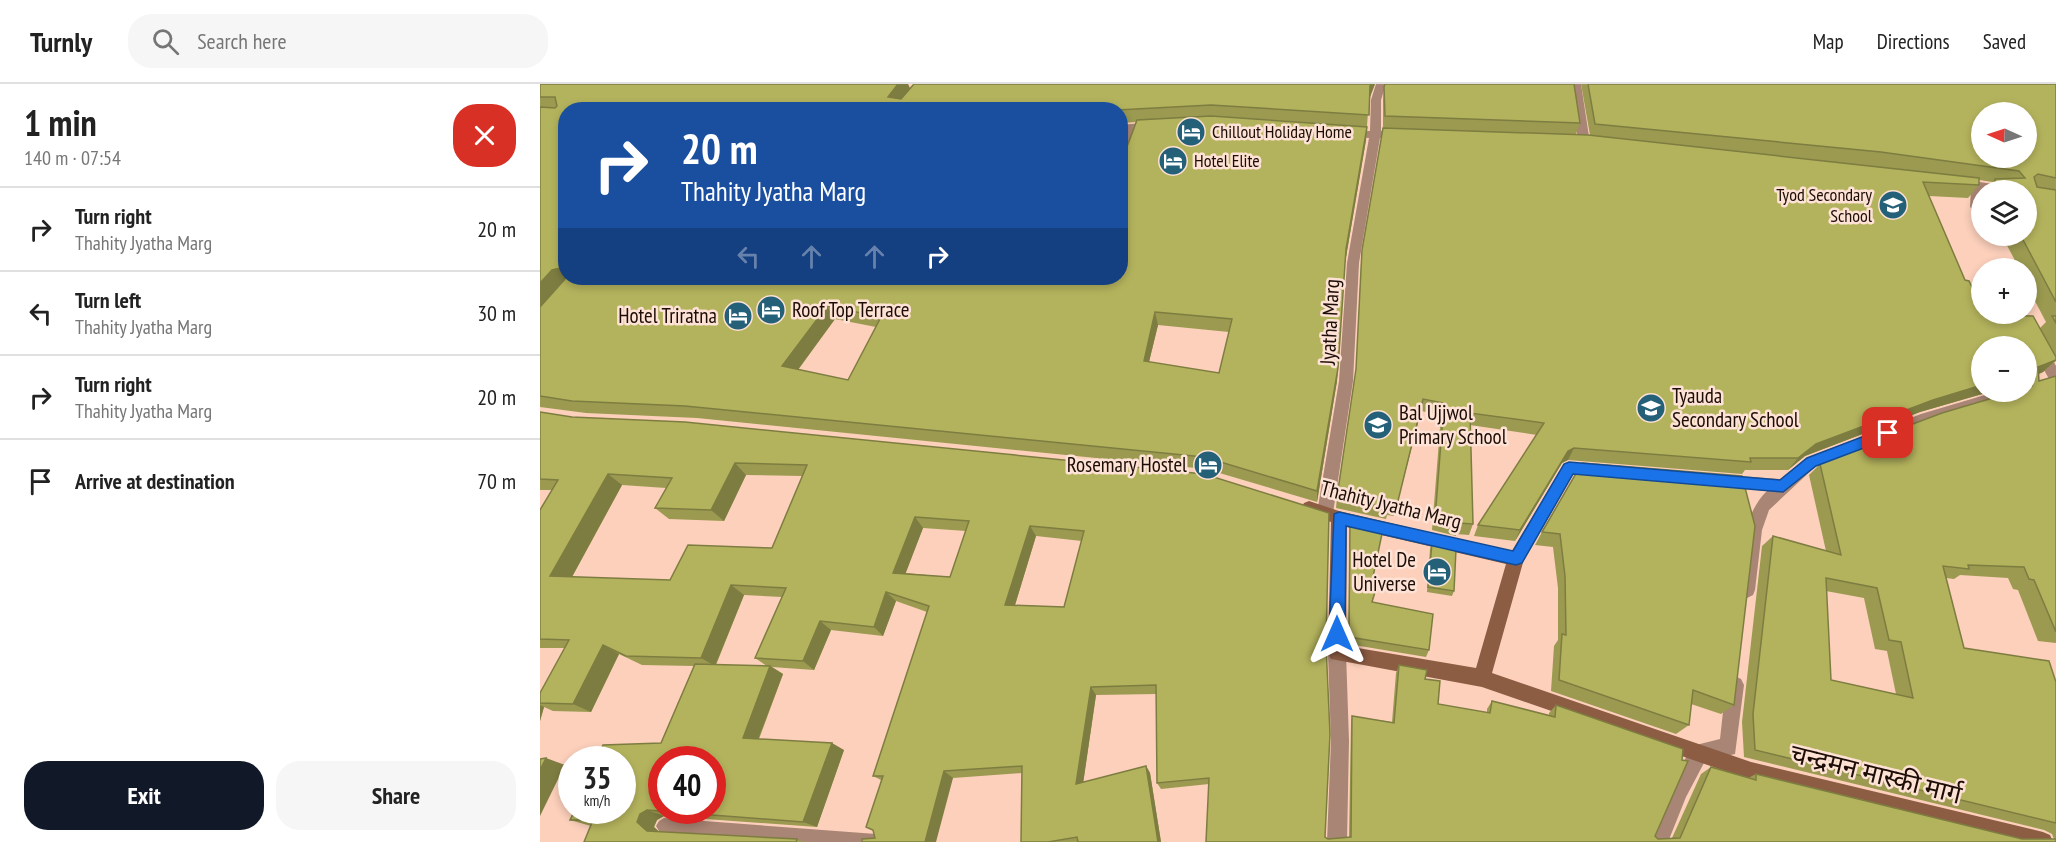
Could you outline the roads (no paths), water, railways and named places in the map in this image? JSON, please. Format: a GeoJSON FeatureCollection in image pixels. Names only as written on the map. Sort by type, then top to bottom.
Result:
{"type":"FeatureCollection","features":[{"type":"Feature","properties":{"kind":"street","name":"Jyatha Marg"},"geometry":{"type":"LineString","coordinates":[[1332,516],[1346,381],[1353,263],[1375,135],[1376,100],[1381,84]]}},
{"type":"Feature","properties":{"kind":"street"},"geometry":{"type":"LineString","coordinates":[[1576,84],[1584,144]]}},
{"type":"Feature","properties":{"kind":"street"},"geometry":{"type":"LineString","coordinates":[[1128,127],[1165,124]]}},
{"type":"Feature","properties":{"kind":"street"},"geometry":{"type":"LineString","coordinates":[[1128,143],[1134,127]]}},
{"type":"Feature","properties":{"kind":"street"},"geometry":{"type":"LineString","coordinates":[[1341,133],[1410,136]]}},
{"type":"Feature","properties":{"kind":"street"},"geometry":{"type":"LineString","coordinates":[[1947,182],[1971,185]]}},
{"type":"Feature","properties":{"kind":"street"},"geometry":{"type":"LineString","coordinates":[[2037,343],[2052,376]]}},
{"type":"Feature","properties":{"kind":"street"},"geometry":{"type":"LineString","coordinates":[[1745,609],[1754,530],[1762,506],[1783,486],[1811,462],[1926,418],[1979,402]]}},
{"type":"Feature","properties":{"kind":"street"},"geometry":{"type":"LineString","coordinates":[[1337,653],[1482,678],[1516,559],[1569,468],[1617,472]]}},
{"type":"Feature","properties":{"kind":"street"},"geometry":{"type":"LineString","coordinates":[[1712,480],[1783,486]]}},
{"type":"Feature","properties":{"kind":"street","name":"Thahity Jyatha Marg"},"geometry":{"type":"LineString","coordinates":[[1293,503],[1332,516],[1516,559]]}},
{"type":"Feature","properties":{"kind":"street"},"geometry":{"type":"LineString","coordinates":[[1332,516],[1340,741],[1337,842]]}},
{"type":"Feature","properties":{"kind":"street"},"geometry":{"type":"LineString","coordinates":[[1658,842],[1699,753],[1728,747],[1737,672]]}},
{"type":"Feature","properties":{"kind":"street","name":"चन्द्रमन मास्की मार्ग"},"geometry":{"type":"LineString","coordinates":[[1482,678],[1750,771],[2043,842]]}},
{"type":"Feature","properties":{"kind":"lane"},"geometry":{"type":"LineString","coordinates":[[664,826],[876,842]]}},
{"type":"Feature","properties":{"kind":"place","name":"Chillout Holiday Home"},"geometry":{"type":"Point","coordinates":[1191,132]}},
{"type":"Feature","properties":{"kind":"place","name":"Hotel Elite"},"geometry":{"type":"Point","coordinates":[1173,161]}},
{"type":"Feature","properties":{"kind":"place","name":"Tyod Secondary School"},"geometry":{"type":"Point","coordinates":[1893,205]}},
{"type":"Feature","properties":{"kind":"place","name":"Roof Top Terrace"},"geometry":{"type":"Point","coordinates":[771,310]}},
{"type":"Feature","properties":{"kind":"place","name":"Hotel Triratna"},"geometry":{"type":"Point","coordinates":[738,316]}},
{"type":"Feature","properties":{"kind":"place","name":"Tyauda Secondary School"},"geometry":{"type":"Point","coordinates":[1651,408]}},
{"type":"Feature","properties":{"kind":"place","name":"Bal Ujjwol Primary School"},"geometry":{"type":"Point","coordinates":[1378,425]}},
{"type":"Feature","properties":{"kind":"place","name":"Rosemary Hostel"},"geometry":{"type":"Point","coordinates":[1208,465]}},
{"type":"Feature","properties":{"kind":"place","name":"Hotel De Universe"},"geometry":{"type":"Point","coordinates":[1437,572]}}]}
